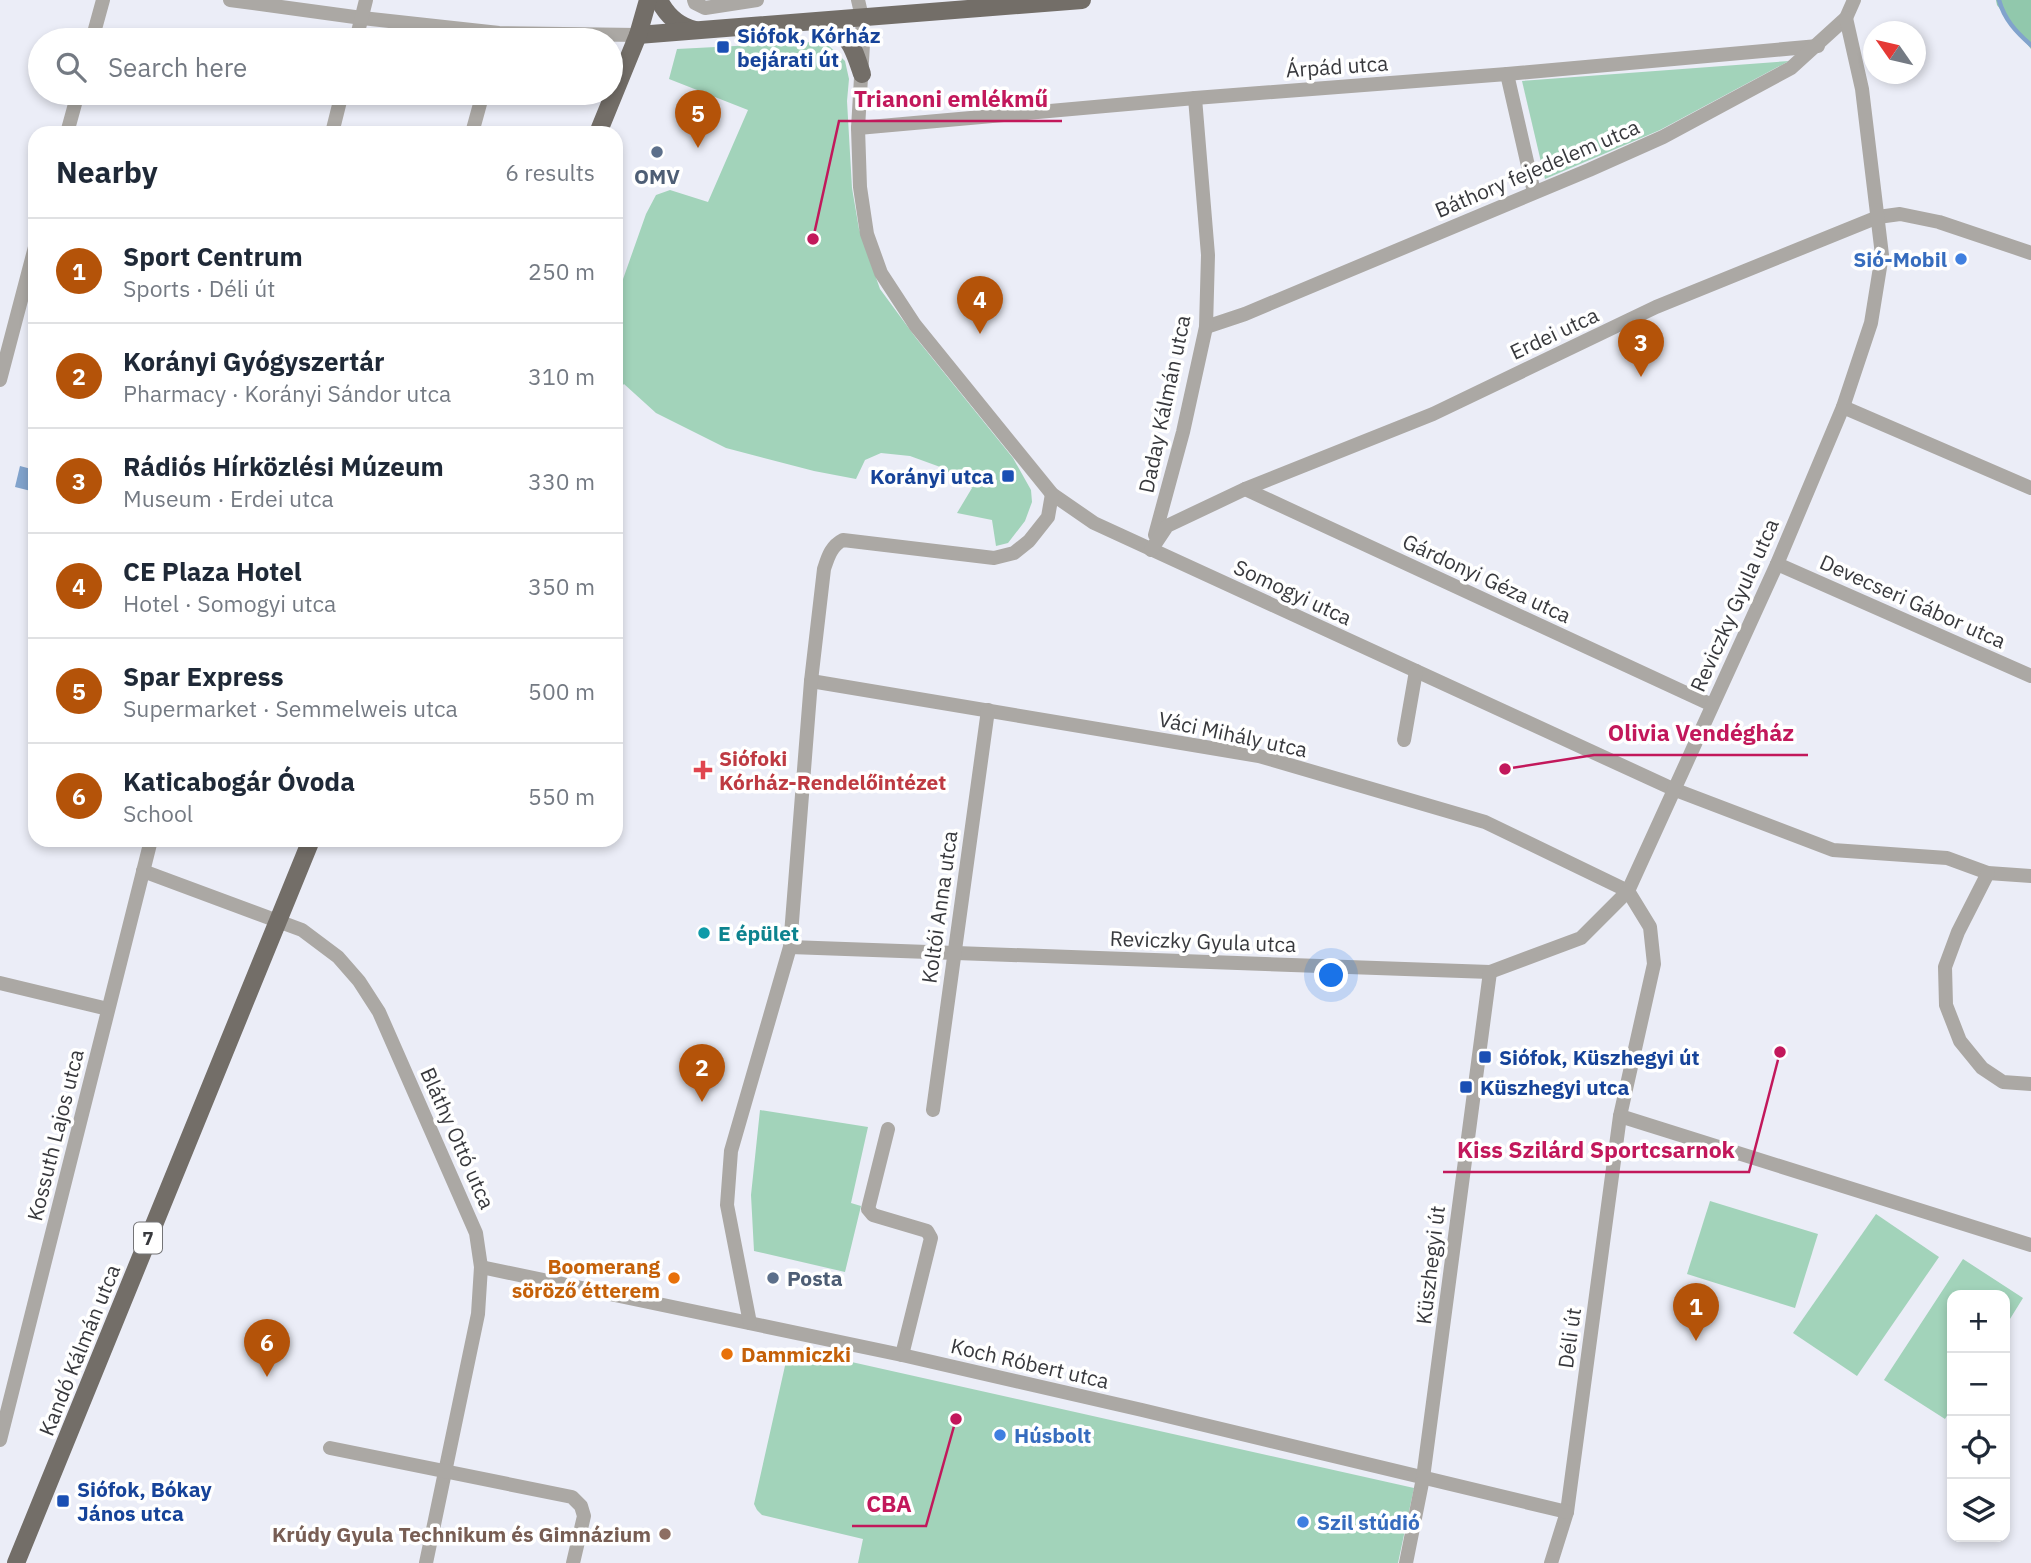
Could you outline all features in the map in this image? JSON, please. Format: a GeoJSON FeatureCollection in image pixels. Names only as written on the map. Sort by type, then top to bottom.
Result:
{"type":"FeatureCollection","features":[{"type":"Feature","properties":{"kind":"main road"},"geometry":{"type":"LineString","coordinates":[[623,72],[648,0]]}},
{"type":"Feature","properties":{"kind":"main road"},"geometry":{"type":"LineString","coordinates":[[659,0],[679,24],[698,31]]}},
{"type":"Feature","properties":{"kind":"main road"},"geometry":{"type":"LineString","coordinates":[[638,35],[811,22],[860,9],[1082,0]]}},
{"type":"Feature","properties":{"kind":"main road"},"geometry":{"type":"LineString","coordinates":[[811,22],[833,29],[852,45],[862,74]]}},
{"type":"Feature","properties":{"kind":"main road"},"geometry":{"type":"LineString","coordinates":[[601,126],[609,105]]}},
{"type":"Feature","properties":{"kind":"main road","name":"7"},"geometry":{"type":"LineString","coordinates":[[278,920],[308,847]]}},
{"type":"Feature","properties":{"kind":"main road","name":"Kandó Kálmán utca"},"geometry":{"type":"LineString","coordinates":[[16,1563],[278,920]]}},
{"type":"Feature","properties":{"kind":"street"},"geometry":{"type":"LineString","coordinates":[[95,28],[103,0]]}},
{"type":"Feature","properties":{"kind":"street"},"geometry":{"type":"LineString","coordinates":[[229,0],[434,28]]}},
{"type":"Feature","properties":{"kind":"street"},"geometry":{"type":"LineString","coordinates":[[359,28],[366,0]]}},
{"type":"Feature","properties":{"kind":"street"},"geometry":{"type":"LineString","coordinates":[[694,0],[705,8],[757,0]]}},
{"type":"Feature","properties":{"kind":"street","name":"Báthory fejedelem utca"},"geometry":{"type":"LineString","coordinates":[[1206,327],[1245,314],[1663,137],[1791,68],[1846,18],[1854,0]]}},
{"type":"Feature","properties":{"kind":"street","name":"Somogyi utca"},"geometry":{"type":"LineString","coordinates":[[860,9],[862,74],[859,128],[862,199],[867,234],[881,273],[915,325],[1052,494],[1094,523],[1674,789],[1833,850],[1947,858],[1988,873],[2031,876]]}},
{"type":"Feature","properties":{"kind":"street","name":"Reviczky Gyula utca"},"geometry":{"type":"LineString","coordinates":[[790,947],[1490,972],[1581,938],[1628,891],[1777,564],[1843,407],[1871,323],[1882,255],[1861,89],[1846,18]]}},
{"type":"Feature","properties":{"kind":"street"},"geometry":{"type":"LineString","coordinates":[[623,35],[638,35]]}},
{"type":"Feature","properties":{"kind":"street","name":"Árpád utca"},"geometry":{"type":"LineString","coordinates":[[859,128],[1818,46]]}},
{"type":"Feature","properties":{"kind":"street"},"geometry":{"type":"LineString","coordinates":[[1507,74],[1534,192]]}},
{"type":"Feature","properties":{"kind":"street","name":"Daday Kálmán utca"},"geometry":{"type":"LineString","coordinates":[[1152,550],[1183,432],[1206,327],[1208,255],[1195,99]]}},
{"type":"Feature","properties":{"kind":"street"},"geometry":{"type":"LineString","coordinates":[[69,126],[75,105]]}},
{"type":"Feature","properties":{"kind":"street"},"geometry":{"type":"LineString","coordinates":[[334,126],[339,105]]}},
{"type":"Feature","properties":{"kind":"street"},"geometry":{"type":"LineString","coordinates":[[473,126],[479,105]]}},
{"type":"Feature","properties":{"kind":"street","name":"Erdei utca"},"geometry":{"type":"LineString","coordinates":[[1152,550],[1167,526],[1245,489],[1433,414],[1656,307],[1878,217],[1900,214],[1939,222],[2031,253]]}},
{"type":"Feature","properties":{"kind":"street"},"geometry":{"type":"LineString","coordinates":[[0,380],[28,274]]}},
{"type":"Feature","properties":{"kind":"street"},"geometry":{"type":"LineString","coordinates":[[1843,407],[2031,488]]}},
{"type":"Feature","properties":{"kind":"street","name":"Gárdonyi Géza utca"},"geometry":{"type":"LineString","coordinates":[[1245,489],[1712,705]]}},
{"type":"Feature","properties":{"kind":"street"},"geometry":{"type":"LineString","coordinates":[[750,1323],[727,1205],[731,1151],[790,947],[811,681],[824,569],[829,555],[835,544],[843,540],[994,558],[1014,553],[1029,541],[1048,517],[1052,494]]}},
{"type":"Feature","properties":{"kind":"street","name":"Devecseri Gábor utca"},"geometry":{"type":"LineString","coordinates":[[1777,564],[2031,676]]}},
{"type":"Feature","properties":{"kind":"street"},"geometry":{"type":"LineString","coordinates":[[1404,740],[1416,671]]}},
{"type":"Feature","properties":{"kind":"street","name":"Váci Mihály utca"},"geometry":{"type":"LineString","coordinates":[[811,681],[1259,756],[1485,822],[1628,891]]}},
{"type":"Feature","properties":{"kind":"street","name":"Koltói Anna utca"},"geometry":{"type":"LineString","coordinates":[[933,1110],[988,710]]}},
{"type":"Feature","properties":{"kind":"street","name":"Kossuth Lajos utca"},"geometry":{"type":"LineString","coordinates":[[0,1440],[149,847]]}},
{"type":"Feature","properties":{"kind":"street","name":"Bláthy Ottó utca"},"geometry":{"type":"LineString","coordinates":[[143,871],[302,929],[338,957],[359,981],[379,1012],[476,1233],[481,1267],[478,1314],[426,1563]]}},
{"type":"Feature","properties":{"kind":"street"},"geometry":{"type":"LineString","coordinates":[[1988,873],[1958,932],[1945,967],[1946,1005],[1960,1041],[1982,1068],[2003,1082],[2031,1084]]}},
{"type":"Feature","properties":{"kind":"street","name":"Déli út"},"geometry":{"type":"LineString","coordinates":[[1551,1563],[1567,1512],[1620,1116],[1654,964],[1650,927],[1628,891]]}},
{"type":"Feature","properties":{"kind":"street","name":"Küszhegyi út"},"geometry":{"type":"LineString","coordinates":[[1406,1563],[1423,1478],[1490,972]]}},
{"type":"Feature","properties":{"kind":"street"},"geometry":{"type":"LineString","coordinates":[[0,984],[108,1009]]}},
{"type":"Feature","properties":{"kind":"street"},"geometry":{"type":"LineString","coordinates":[[1620,1116],[2031,1245]]}},
{"type":"Feature","properties":{"kind":"street"},"geometry":{"type":"LineString","coordinates":[[888,1129],[868,1209],[873,1216],[927,1231],[931,1238],[902,1355]]}},
{"type":"Feature","properties":{"kind":"street","name":"Koch Róbert utca"},"geometry":{"type":"LineString","coordinates":[[481,1267],[902,1355],[1567,1512]]}},
{"type":"Feature","properties":{"kind":"street"},"geometry":{"type":"LineString","coordinates":[[330,1448],[572,1497],[581,1506],[584,1516],[573,1563]]}},
{"type":"Feature","properties":{"kind":"green space"},"geometry":{"type":"Polygon","coordinates":[[[1996,0],[2031,0],[2031,49],[1997,5],[1996,0]]]}},
{"type":"Feature","properties":{"kind":"green space"},"geometry":{"type":"Polygon","coordinates":[[[811,42],[828,45],[845,61],[849,79],[847,101],[852,188],[859,229],[880,289],[1013,458],[1031,490],[1032,502],[1025,521],[1008,543],[996,546],[992,520],[957,513],[972,488],[943,468],[910,456],[881,453],[865,460],[856,479],[814,471],[726,448],[656,413],[623,385],[623,279],[646,214],[656,195],[670,190],[708,202],[748,110],[669,79],[677,49],[811,42]]]}},
{"type":"Feature","properties":{"kind":"green space"},"geometry":{"type":"Polygon","coordinates":[[[1789,61],[1660,130],[1545,179],[1522,81],[1789,61]]]}},
{"type":"Feature","properties":{"kind":"green space"},"geometry":{"type":"Polygon","coordinates":[[[760,1110],[868,1127],[851,1203],[861,1206],[845,1272],[754,1251],[751,1195],[760,1110]]]}},
{"type":"Feature","properties":{"kind":"green space"},"geometry":{"type":"Polygon","coordinates":[[[1710,1201],[1818,1234],[1795,1308],[1687,1274],[1710,1201]]]}},
{"type":"Feature","properties":{"kind":"green space"},"geometry":{"type":"Polygon","coordinates":[[[1876,1214],[1939,1257],[1857,1376],[1793,1333],[1876,1214]]]}},
{"type":"Feature","properties":{"kind":"green space"},"geometry":{"type":"Polygon","coordinates":[[[1963,1259],[2023,1298],[2010,1319],[2010,1290],[1947,1290],[1945,1419],[1884,1380],[1963,1259]]]}},
{"type":"Feature","properties":{"kind":"green space"},"geometry":{"type":"Polygon","coordinates":[[[789,1348],[1414,1488],[1398,1563],[858,1563],[863,1539],[762,1515],[754,1504],[789,1348]]]}},
{"type":"Feature","properties":{"kind":"water"},"geometry":{"type":"Polygon","coordinates":[[[20,466],[28,468],[28,490],[15,487],[20,466]]]}},
{"type":"Feature","properties":{"kind":"waterway"},"geometry":{"type":"LineString","coordinates":[[1999,0],[2011,25],[2031,45]]}},
{"type":"Feature","properties":{"kind":"place","name":"Siófok, Kórház bejárati út"},"geometry":{"type":"Point","coordinates":[723,47]}},
{"type":"Feature","properties":{"kind":"place","name":"Spar Express"},"geometry":{"type":"Point","coordinates":[698,148]}},
{"type":"Feature","properties":{"kind":"place","name":"OMV"},"geometry":{"type":"Point","coordinates":[657,152]}},
{"type":"Feature","properties":{"kind":"place","name":"Trianoni emlékmű"},"geometry":{"type":"Point","coordinates":[813,239]}},
{"type":"Feature","properties":{"kind":"place","name":"Sió-Mobil"},"geometry":{"type":"Point","coordinates":[1961,259]}},
{"type":"Feature","properties":{"kind":"place","name":"CE Plaza Hotel"},"geometry":{"type":"Point","coordinates":[980,334]}},
{"type":"Feature","properties":{"kind":"place","name":"Rádiós Hírközlési Múzeum"},"geometry":{"type":"Point","coordinates":[1641,377]}},
{"type":"Feature","properties":{"kind":"place","name":"Korányi utca"},"geometry":{"type":"Point","coordinates":[1008,476]}},
{"type":"Feature","properties":{"kind":"place","name":"Olivia Vendégház"},"geometry":{"type":"Point","coordinates":[1505,769]}},
{"type":"Feature","properties":{"kind":"place","name":"Siófoki Kórház-Rendelőintézet"},"geometry":{"type":"Point","coordinates":[703,770]}},
{"type":"Feature","properties":{"kind":"place","name":"E épület"},"geometry":{"type":"Point","coordinates":[704,933]}},
{"type":"Feature","properties":{"kind":"place","name":"Kiss Szilárd Sportcsarnok"},"geometry":{"type":"Point","coordinates":[1780,1052]}},
{"type":"Feature","properties":{"kind":"place","name":"Siófok, Küszhegyi út"},"geometry":{"type":"Point","coordinates":[1485,1057]}},
{"type":"Feature","properties":{"kind":"place","name":"Küszhegyi utca"},"geometry":{"type":"Point","coordinates":[1466,1087]}},
{"type":"Feature","properties":{"kind":"place","name":"Korányi Gyógyszertár"},"geometry":{"type":"Point","coordinates":[702,1102]}},
{"type":"Feature","properties":{"kind":"place","name":"Boomerang söröző étterem"},"geometry":{"type":"Point","coordinates":[674,1278]}},
{"type":"Feature","properties":{"kind":"place","name":"Posta"},"geometry":{"type":"Point","coordinates":[773,1278]}},
{"type":"Feature","properties":{"kind":"place","name":"Sport Centrum"},"geometry":{"type":"Point","coordinates":[1696,1341]}},
{"type":"Feature","properties":{"kind":"place","name":"Dammiczki"},"geometry":{"type":"Point","coordinates":[727,1354]}},
{"type":"Feature","properties":{"kind":"place","name":"Katicabogár Óvoda"},"geometry":{"type":"Point","coordinates":[267,1377]}},
{"type":"Feature","properties":{"kind":"place","name":"CBA"},"geometry":{"type":"Point","coordinates":[956,1419]}},
{"type":"Feature","properties":{"kind":"place","name":"Húsbolt"},"geometry":{"type":"Point","coordinates":[1000,1435]}},
{"type":"Feature","properties":{"kind":"place","name":"Siófok, Bókay János utca"},"geometry":{"type":"Point","coordinates":[63,1501]}},
{"type":"Feature","properties":{"kind":"place","name":"Szil stúdió"},"geometry":{"type":"Point","coordinates":[1303,1522]}},
{"type":"Feature","properties":{"kind":"place","name":"Krúdy Gyula Technikum és Gimnázium"},"geometry":{"type":"Point","coordinates":[665,1534]}}]}
